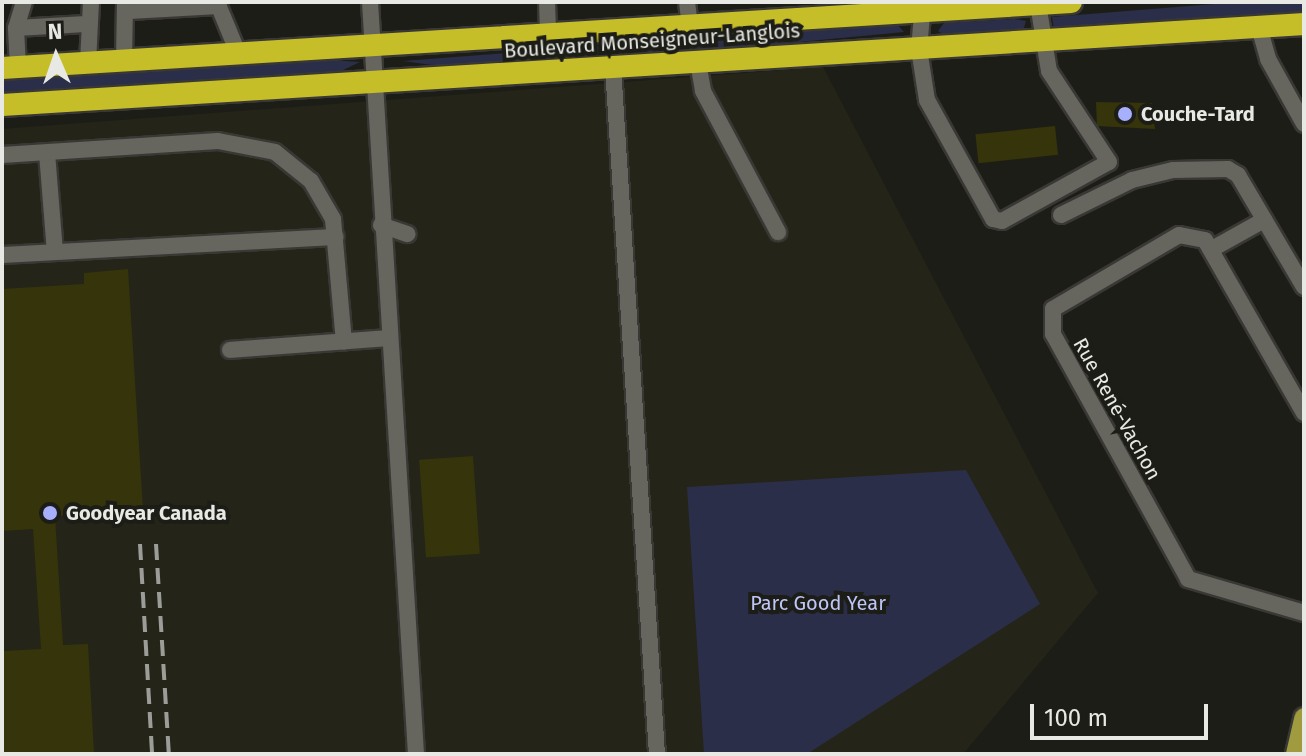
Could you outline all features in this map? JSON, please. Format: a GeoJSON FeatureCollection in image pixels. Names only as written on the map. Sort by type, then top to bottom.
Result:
{"type":"FeatureCollection","features":[{"type":"Feature","properties":{"kind":"highway","name":"Boulevard Monseigneur-Langlois"},"geometry":{"type":"LineString","coordinates":[[10,68],[690,26],[923,6],[1071,2]]}},
{"type":"Feature","properties":{"kind":"highway","name":"Boulevard Monseigneur-Langlois"},"geometry":{"type":"LineString","coordinates":[[2,105],[1304,24]]}},
{"type":"Feature","properties":{"kind":"main road"},"geometry":{"type":"LineString","coordinates":[[1296,754],[1304,718]]}},
{"type":"Feature","properties":{"kind":"street"},"geometry":{"type":"LineString","coordinates":[[10,68],[16,28],[24,2]]}},
{"type":"Feature","properties":{"kind":"street"},"geometry":{"type":"LineString","coordinates":[[88,63],[86,24],[91,2]]}},
{"type":"Feature","properties":{"kind":"street"},"geometry":{"type":"LineString","coordinates":[[370,2],[377,82],[381,225],[416,754]]}},
{"type":"Feature","properties":{"kind":"street"},"geometry":{"type":"LineString","coordinates":[[547,2],[548,35]]}},
{"type":"Feature","properties":{"kind":"street"},"geometry":{"type":"LineString","coordinates":[[687,2],[690,26]]}},
{"type":"Feature","properties":{"kind":"street"},"geometry":{"type":"LineString","coordinates":[[124,60],[127,6],[218,4],[238,53]]}},
{"type":"Feature","properties":{"kind":"street"},"geometry":{"type":"LineString","coordinates":[[923,6],[919,49],[935,121],[993,219],[1002,221],[1109,162],[1049,71],[1040,41],[1038,4]]}},
{"type":"Feature","properties":{"kind":"street"},"geometry":{"type":"LineString","coordinates":[[16,28],[86,24]]}},
{"type":"Feature","properties":{"kind":"street"},"geometry":{"type":"LineString","coordinates":[[1259,27],[1268,59],[1304,124]]}},
{"type":"Feature","properties":{"kind":"street"},"geometry":{"type":"LineString","coordinates":[[698,62],[703,91],[778,232]]}},
{"type":"Feature","properties":{"kind":"street"},"geometry":{"type":"LineString","coordinates":[[613,67],[657,754]]}},
{"type":"Feature","properties":{"kind":"street"},"geometry":{"type":"LineString","coordinates":[[2,155],[218,141],[262,146],[311,181],[327,206],[336,237],[344,342]]}},
{"type":"Feature","properties":{"kind":"street"},"geometry":{"type":"LineString","coordinates":[[47,153],[55,252]]}},
{"type":"Feature","properties":{"kind":"street"},"geometry":{"type":"LineString","coordinates":[[1061,215],[1132,180],[1216,168],[1238,175],[1304,287]]}},
{"type":"Feature","properties":{"kind":"street"},"geometry":{"type":"LineString","coordinates":[[1264,220],[1212,249],[1298,388],[1304,413]]}},
{"type":"Feature","properties":{"kind":"street"},"geometry":{"type":"LineString","coordinates":[[381,225],[407,234]]}},
{"type":"Feature","properties":{"kind":"street","name":"Rue René-Vachon"},"geometry":{"type":"LineString","coordinates":[[1212,249],[1205,240],[1179,235],[1060,301],[1050,321],[1053,334],[1188,579],[1304,613]]}},
{"type":"Feature","properties":{"kind":"street"},"geometry":{"type":"LineString","coordinates":[[2,255],[336,237]]}},
{"type":"Feature","properties":{"kind":"street"},"geometry":{"type":"LineString","coordinates":[[230,350],[388,338]]}},
{"type":"Feature","properties":{"kind":"shaded area"},"geometry":{"type":"Polygon","coordinates":[[[823,67],[1098,593],[963,754],[2,754],[2,129],[823,67]]]}},
{"type":"Feature","properties":{"kind":"green space"},"geometry":{"type":"Polygon","coordinates":[[[1239,2],[1304,2],[1304,14],[1054,29],[1052,17],[1239,2]]]}},
{"type":"Feature","properties":{"kind":"green space"},"geometry":{"type":"Polygon","coordinates":[[[1026,21],[1023,31],[948,37],[938,31],[944,23],[1026,21]]]}},
{"type":"Feature","properties":{"kind":"green space"},"geometry":{"type":"Polygon","coordinates":[[[896,23],[904,32],[726,49],[454,68],[403,61],[896,23]]]}},
{"type":"Feature","properties":{"kind":"green space"},"geometry":{"type":"Polygon","coordinates":[[[317,59],[360,62],[341,71],[2,95],[2,78],[317,59]]]}},
{"type":"Feature","properties":{"kind":"green space","name":"Parc Good Year"},"geometry":{"type":"Polygon","coordinates":[[[966,470],[1040,604],[807,754],[704,754],[687,487],[966,470]]]}},
{"type":"Feature","properties":{"kind":"building","name":"Couche-Tard"},"geometry":{"type":"Polygon","coordinates":[[[1096,102],[1152,103],[1155,129],[1097,126],[1096,102]]]}},
{"type":"Feature","properties":{"kind":"building"},"geometry":{"type":"Polygon","coordinates":[[[1055,126],[1058,155],[978,163],[975,134],[1055,126]]]}},
{"type":"Feature","properties":{"kind":"building","name":"Goodyear Canada"},"geometry":{"type":"Polygon","coordinates":[[[128,269],[143,510],[55,516],[63,645],[88,644],[94,753],[2,754],[2,651],[41,649],[33,529],[2,531],[2,289],[84,284],[84,273],[128,269]]]}},
{"type":"Feature","properties":{"kind":"building"},"geometry":{"type":"Polygon","coordinates":[[[473,456],[480,554],[426,558],[419,460],[473,456]]]}},
{"type":"Feature","properties":{"kind":"railway"},"geometry":{"type":"LineString","coordinates":[[140,544],[152,754]]}},
{"type":"Feature","properties":{"kind":"railway"},"geometry":{"type":"LineString","coordinates":[[156,544],[169,754]]}},
{"type":"Feature","properties":{"kind":"place","name":"Couche-Tard"},"geometry":{"type":"Point","coordinates":[1125,114]}},
{"type":"Feature","properties":{"kind":"place","name":"Goodyear Canada"},"geometry":{"type":"Point","coordinates":[50,513]}}]}
